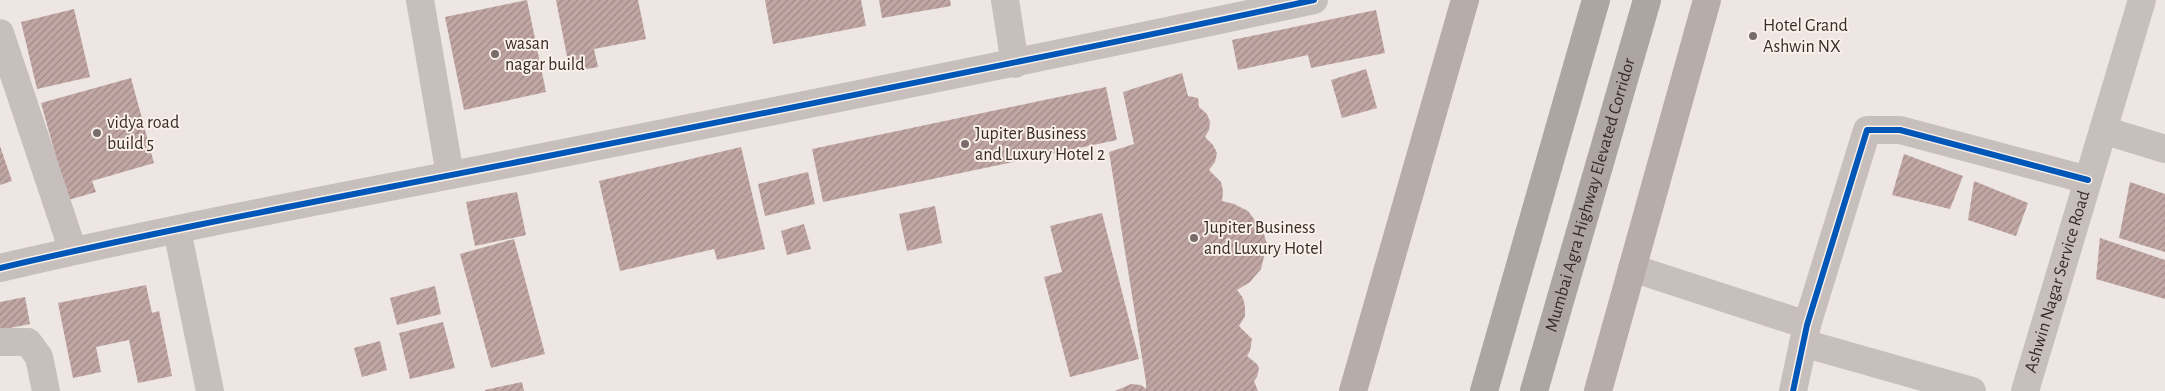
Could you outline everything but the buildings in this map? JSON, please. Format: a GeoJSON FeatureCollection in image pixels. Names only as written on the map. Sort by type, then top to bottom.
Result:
{"type":"FeatureCollection","features":[{"type":"Feature","properties":{"kind":"highway"},"geometry":{"type":"LineString","coordinates":[[1484,391],[1596,0]]}},
{"type":"Feature","properties":{"kind":"highway","name":"Mumbai Agra Highway Elevated Corridor"},"geometry":{"type":"LineString","coordinates":[[1534,391],[1647,0]]}},
{"type":"Feature","properties":{"kind":"main road"},"geometry":{"type":"LineString","coordinates":[[1353,391],[1465,0]]}},
{"type":"Feature","properties":{"kind":"main road"},"geometry":{"type":"LineString","coordinates":[[1598,391],[1707,0]]}},
{"type":"Feature","properties":{"kind":"street"},"geometry":{"type":"LineString","coordinates":[[420,0],[450,175]]}},
{"type":"Feature","properties":{"kind":"street"},"geometry":{"type":"LineString","coordinates":[[1005,0],[1015,64]]}},
{"type":"Feature","properties":{"kind":"street"},"geometry":{"type":"LineString","coordinates":[[0,268],[73,251],[450,175],[1015,64],[1314,0]]}},
{"type":"Feature","properties":{"kind":"street","name":"Ashwin Nagar Service Road"},"geometry":{"type":"LineString","coordinates":[[2026,391],[2103,130],[2138,1]]}},
{"type":"Feature","properties":{"kind":"street"},"geometry":{"type":"LineString","coordinates":[[0,33],[73,251]]}},
{"type":"Feature","properties":{"kind":"street"},"geometry":{"type":"LineString","coordinates":[[1793,391],[1805,334],[1867,130],[1900,130],[2088,180]]}},
{"type":"Feature","properties":{"kind":"street"},"geometry":{"type":"LineString","coordinates":[[2103,130],[2165,149]]}},
{"type":"Feature","properties":{"kind":"street"},"geometry":{"type":"LineString","coordinates":[[177,230],[210,391]]}},
{"type":"Feature","properties":{"kind":"street"},"geometry":{"type":"LineString","coordinates":[[1632,268],[1805,334],[1972,391]]}},
{"type":"Feature","properties":{"kind":"street"},"geometry":{"type":"LineString","coordinates":[[0,342],[28,342],[39,357],[46,391]]}},
{"type":"Feature","properties":{"kind":"cycle path"},"geometry":{"type":"LineString","coordinates":[[0,268],[198,225],[922,82],[1314,0]]}},
{"type":"Feature","properties":{"kind":"cycle path"},"geometry":{"type":"LineString","coordinates":[[1793,391],[1807,325],[1867,130],[1900,130],[2088,180]]}},
{"type":"Feature","properties":{"kind":"place","name":"Hotel Grand Ashwin NX"},"geometry":{"type":"Point","coordinates":[1753,36]}},
{"type":"Feature","properties":{"kind":"place","name":"wasan nagar build"},"geometry":{"type":"Point","coordinates":[495,54]}},
{"type":"Feature","properties":{"kind":"place","name":"vidya road build 5"},"geometry":{"type":"Point","coordinates":[97,133]}},
{"type":"Feature","properties":{"kind":"place","name":"Jupiter Business and Luxury Hotel 2"},"geometry":{"type":"Point","coordinates":[965,144]}},
{"type":"Feature","properties":{"kind":"place","name":"Jupiter Business and Luxury Hotel"},"geometry":{"type":"Point","coordinates":[1194,238]}}]}
